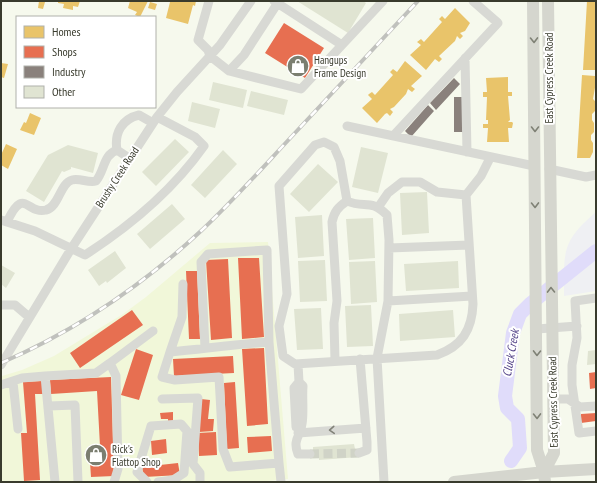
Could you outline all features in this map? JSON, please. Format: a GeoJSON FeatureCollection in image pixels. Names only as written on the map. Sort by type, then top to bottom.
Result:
{"type":"FeatureCollection","features":[{"type":"Feature","properties":{"kind":"main road","name":"East Cypress Creek Road"},"geometry":{"type":"LineString","coordinates":[[533,1],[534,166],[537,285],[537,450],[545,477]]}},
{"type":"Feature","properties":{"kind":"main road","name":"East Cypress Creek Road"},"geometry":{"type":"LineString","coordinates":[[545,477],[554,453],[549,169],[548,1]]}},
{"type":"Feature","properties":{"kind":"main road"},"geometry":{"type":"LineString","coordinates":[[534,166],[549,169]]}},
{"type":"Feature","properties":{"kind":"main road"},"geometry":{"type":"LineString","coordinates":[[454,482],[545,477],[596,469]]}},
{"type":"Feature","properties":{"kind":"street"},"geometry":{"type":"LineString","coordinates":[[209,1],[198,40],[208,50],[210,56],[229,71],[301,89],[383,1]]}},
{"type":"Feature","properties":{"kind":"street","name":"Brushy Creek Road"},"geometry":{"type":"LineString","coordinates":[[1,365],[71,249],[155,120],[233,28],[251,1]]}},
{"type":"Feature","properties":{"kind":"street"},"geometry":{"type":"LineString","coordinates":[[393,136],[498,23],[473,1]]}},
{"type":"Feature","properties":{"kind":"street"},"geometry":{"type":"LineString","coordinates":[[229,71],[244,55],[277,2],[342,45]]}},
{"type":"Feature","properties":{"kind":"street"},"geometry":{"type":"LineString","coordinates":[[465,58],[467,152]]}},
{"type":"Feature","properties":{"kind":"street"},"geometry":{"type":"LineString","coordinates":[[117,150],[108,156],[104,168],[96,181],[91,182],[72,180],[67,183],[52,207],[42,211],[25,204],[19,204],[13,208],[4,221],[35,231],[85,255],[117,235],[158,198],[189,167],[204,146],[195,137],[139,115],[126,119],[117,132],[115,140],[117,150],[130,158]]}},
{"type":"Feature","properties":{"kind":"street"},"geometry":{"type":"LineString","coordinates":[[347,126],[490,158],[534,166]]}},
{"type":"Feature","properties":{"kind":"street"},"geometry":{"type":"LineString","coordinates":[[347,202],[340,162],[334,147],[324,142],[315,145],[279,186],[287,294],[279,326],[283,356],[288,361],[298,364],[335,360],[437,355],[447,352],[466,335],[472,320],[466,195],[481,176],[490,158]]}},
{"type":"Feature","properties":{"kind":"street"},"geometry":{"type":"LineString","coordinates":[[549,169],[586,177],[596,175]]}},
{"type":"Feature","properties":{"kind":"street"},"geometry":{"type":"LineString","coordinates":[[379,206],[388,193],[402,182],[420,182],[437,192],[466,195]]}},
{"type":"Feature","properties":{"kind":"street"},"geometry":{"type":"LineString","coordinates":[[347,202],[354,204],[374,204],[379,206],[387,215],[389,248],[388,301],[377,358],[384,482]]}},
{"type":"Feature","properties":{"kind":"street"},"geometry":{"type":"LineString","coordinates":[[335,360],[334,322],[337,301],[332,222],[336,210],[347,202]]}},
{"type":"Feature","properties":{"kind":"street"},"geometry":{"type":"LineString","coordinates":[[389,248],[469,245]]}},
{"type":"Feature","properties":{"kind":"street"},"geometry":{"type":"LineString","coordinates":[[205,348],[201,262],[208,254],[267,250],[269,342],[281,482]]}},
{"type":"Feature","properties":{"kind":"street"},"geometry":{"type":"LineString","coordinates":[[183,284],[182,316],[162,377],[175,380],[219,377],[223,449],[230,467],[279,463]]}},
{"type":"Feature","properties":{"kind":"street"},"geometry":{"type":"LineString","coordinates":[[388,301],[472,296]]}},
{"type":"Feature","properties":{"kind":"street"},"geometry":{"type":"LineString","coordinates":[[596,298],[575,301],[577,338],[572,365],[574,402],[579,433],[596,431]]}},
{"type":"Feature","properties":{"kind":"street"},"geometry":{"type":"LineString","coordinates":[[1,305],[15,305],[29,317]]}},
{"type":"Feature","properties":{"kind":"street"},"geometry":{"type":"LineString","coordinates":[[537,329],[576,326]]}},
{"type":"Feature","properties":{"kind":"street"},"geometry":{"type":"LineString","coordinates":[[1,385],[22,378],[96,373],[153,331]]}},
{"type":"Feature","properties":{"kind":"street"},"geometry":{"type":"LineString","coordinates":[[170,352],[269,342]]}},
{"type":"Feature","properties":{"kind":"street"},"geometry":{"type":"LineString","coordinates":[[359,453],[366,450],[366,428],[360,359]]}},
{"type":"Feature","properties":{"kind":"street"},"geometry":{"type":"LineString","coordinates":[[110,363],[116,376],[118,469],[114,482]]}},
{"type":"Feature","properties":{"kind":"street"},"geometry":{"type":"LineString","coordinates":[[298,364],[298,382],[294,388],[298,430],[296,448],[298,454],[310,454]]}},
{"type":"Feature","properties":{"kind":"street"},"geometry":{"type":"LineString","coordinates":[[45,376],[55,482]]}},
{"type":"Feature","properties":{"kind":"street"},"geometry":{"type":"LineString","coordinates":[[13,382],[18,429]]}},
{"type":"Feature","properties":{"kind":"street"},"geometry":{"type":"LineString","coordinates":[[298,382],[303,386],[302,426],[298,430]]}},
{"type":"Feature","properties":{"kind":"street"},"geometry":{"type":"LineString","coordinates":[[162,399],[198,398],[193,464],[200,473],[200,482]]}},
{"type":"Feature","properties":{"kind":"street"},"geometry":{"type":"LineString","coordinates":[[553,399],[568,399],[580,407],[596,406]]}},
{"type":"Feature","properties":{"kind":"street"},"geometry":{"type":"LineString","coordinates":[[48,406],[75,405],[78,482]]}},
{"type":"Feature","properties":{"kind":"street"},"geometry":{"type":"LineString","coordinates":[[147,482],[137,472],[151,426],[180,424],[187,431],[184,473],[173,481],[158,482]]}},
{"type":"Feature","properties":{"kind":"street"},"geometry":{"type":"LineString","coordinates":[[298,430],[366,428]]}},
{"type":"Feature","properties":{"kind":"shaded area"},"geometry":{"type":"Polygon","coordinates":[[[596,212],[596,291],[564,296],[565,258],[570,240],[585,222],[596,212]]]}},
{"type":"Feature","properties":{"kind":"shaded area"},"geometry":{"type":"Polygon","coordinates":[[[268,242],[288,479],[256,482],[1,482],[2,376],[22,370],[54,356],[123,314],[146,297],[210,243],[268,242]]]}},
{"type":"Feature","properties":{"kind":"building: Homes"},"geometry":{"type":"Polygon","coordinates":[[[39,1],[45,2],[43,9],[38,8],[39,1]]]}},
{"type":"Feature","properties":{"kind":"building: Homes"},"geometry":{"type":"Polygon","coordinates":[[[58,1],[80,1],[78,7],[73,6],[73,10],[63,8],[64,4],[58,3],[58,1]]]}},
{"type":"Feature","properties":{"kind":"building: Homes"},"geometry":{"type":"Polygon","coordinates":[[[130,1],[148,1],[140,16],[135,15],[137,12],[128,8],[130,1]]]}},
{"type":"Feature","properties":{"kind":"building: Homes"},"geometry":{"type":"Polygon","coordinates":[[[167,1],[196,1],[195,6],[193,5],[188,24],[166,18],[170,2],[167,1]]]}},
{"type":"Feature","properties":{"kind":"building: Homes"},"geometry":{"type":"Polygon","coordinates":[[[587,1],[596,1],[595,70],[583,70],[587,1]]]}},
{"type":"Feature","properties":{"kind":"building: Homes"},"geometry":{"type":"Polygon","coordinates":[[[150,2],[157,4],[155,10],[148,8],[150,2]]]}},
{"type":"Feature","properties":{"kind":"building: Homes"},"geometry":{"type":"Polygon","coordinates":[[[455,8],[470,23],[465,31],[460,33],[463,36],[460,39],[457,36],[455,41],[439,56],[442,59],[439,62],[435,59],[426,70],[410,55],[421,45],[417,42],[421,39],[424,42],[442,22],[439,19],[442,16],[445,19],[455,8]]]}},
{"type":"Feature","properties":{"kind":"building: Homes"},"geometry":{"type":"Polygon","coordinates":[[[405,61],[422,76],[411,86],[415,89],[412,92],[408,89],[406,94],[394,107],[390,109],[393,112],[390,116],[387,113],[385,114],[377,123],[362,108],[372,99],[368,95],[372,92],[375,95],[393,75],[390,72],[393,69],[397,72],[405,61]]]}},
{"type":"Feature","properties":{"kind":"building: Homes"},"geometry":{"type":"Polygon","coordinates":[[[1,63],[8,64],[4,78],[1,77],[1,63]]]}},
{"type":"Feature","properties":{"kind":"building: Homes"},"geometry":{"type":"Polygon","coordinates":[[[582,75],[595,76],[596,82],[593,99],[596,102],[595,111],[592,114],[594,132],[591,135],[593,152],[590,158],[577,158],[582,75]]]}},
{"type":"Feature","properties":{"kind":"building: Homes"},"geometry":{"type":"Polygon","coordinates":[[[508,77],[508,92],[512,92],[512,96],[508,96],[510,120],[508,122],[513,123],[512,128],[508,128],[509,142],[487,142],[488,128],[483,128],[483,124],[488,124],[488,120],[486,120],[487,97],[483,97],[483,92],[487,92],[486,78],[508,77]]]}},
{"type":"Feature","properties":{"kind":"building: Homes"},"geometry":{"type":"Polygon","coordinates":[[[30,113],[41,118],[34,135],[20,130],[24,122],[26,123],[30,113]]]}},
{"type":"Feature","properties":{"kind":"building: Homes"},"geometry":{"type":"Polygon","coordinates":[[[6,144],[17,149],[8,169],[1,165],[1,155],[6,144]]]}},
{"type":"Feature","properties":{"kind":"building: Shops"},"geometry":{"type":"Polygon","coordinates":[[[284,23],[324,48],[305,78],[265,53],[284,23]]]}},
{"type":"Feature","properties":{"kind":"building: Shops"},"geometry":{"type":"Polygon","coordinates":[[[238,258],[259,258],[264,337],[242,339],[238,258]]]}},
{"type":"Feature","properties":{"kind":"building: Shops"},"geometry":{"type":"Polygon","coordinates":[[[228,259],[232,338],[211,340],[206,260],[228,259]]]}},
{"type":"Feature","properties":{"kind":"building: Shops"},"geometry":{"type":"Polygon","coordinates":[[[186,271],[197,271],[200,339],[189,339],[186,271]]]}},
{"type":"Feature","properties":{"kind":"building: Shops"},"geometry":{"type":"Polygon","coordinates":[[[132,310],[143,325],[80,368],[70,353],[132,310]]]}},
{"type":"Feature","properties":{"kind":"building: Shops"},"geometry":{"type":"Polygon","coordinates":[[[264,348],[268,424],[247,426],[242,349],[264,348]]]}},
{"type":"Feature","properties":{"kind":"building: Shops"},"geometry":{"type":"Polygon","coordinates":[[[136,349],[153,355],[139,400],[121,395],[136,349]]]}},
{"type":"Feature","properties":{"kind":"building: Shops"},"geometry":{"type":"Polygon","coordinates":[[[233,356],[234,373],[174,376],[173,359],[233,356]]]}},
{"type":"Feature","properties":{"kind":"building: Shops"},"geometry":{"type":"Polygon","coordinates":[[[596,372],[596,388],[590,389],[589,373],[596,372]]]}},
{"type":"Feature","properties":{"kind":"building: Shops"},"geometry":{"type":"Polygon","coordinates":[[[111,377],[114,476],[91,477],[89,447],[100,446],[97,391],[51,394],[50,380],[111,377]]]}},
{"type":"Feature","properties":{"kind":"building: Shops"},"geometry":{"type":"Polygon","coordinates":[[[44,381],[44,394],[35,394],[40,480],[24,481],[21,433],[27,433],[23,382],[44,381]]]}},
{"type":"Feature","properties":{"kind":"building: Shops"},"geometry":{"type":"Polygon","coordinates":[[[235,382],[239,448],[227,449],[224,383],[235,382]]]}},
{"type":"Feature","properties":{"kind":"building: Shops"},"geometry":{"type":"Polygon","coordinates":[[[201,399],[210,400],[208,419],[214,419],[213,431],[199,432],[201,399]]]}},
{"type":"Feature","properties":{"kind":"building: Shops"},"geometry":{"type":"Polygon","coordinates":[[[173,412],[173,421],[161,419],[160,413],[173,412]]]}},
{"type":"Feature","properties":{"kind":"building: Shops"},"geometry":{"type":"Polygon","coordinates":[[[596,413],[596,421],[581,423],[581,414],[596,413]]]}},
{"type":"Feature","properties":{"kind":"building: Shops"},"geometry":{"type":"Polygon","coordinates":[[[216,432],[217,455],[199,456],[198,433],[216,432]]]}},
{"type":"Feature","properties":{"kind":"building: Shops"},"geometry":{"type":"Polygon","coordinates":[[[271,436],[272,451],[248,453],[247,437],[271,436]]]}},
{"type":"Feature","properties":{"kind":"building: Shops"},"geometry":{"type":"Polygon","coordinates":[[[166,439],[167,453],[152,455],[151,441],[166,439]]]}},
{"type":"Feature","properties":{"kind":"building: Shops"},"geometry":{"type":"Polygon","coordinates":[[[178,463],[180,475],[144,477],[142,467],[178,463]]]}},
{"type":"Feature","properties":{"kind":"building: Industry"},"geometry":{"type":"Polygon","coordinates":[[[454,78],[460,84],[436,110],[430,103],[454,78]]]}},
{"type":"Feature","properties":{"kind":"building: Industry"},"geometry":{"type":"Polygon","coordinates":[[[454,97],[462,97],[463,132],[454,132],[454,97]]]}},
{"type":"Feature","properties":{"kind":"building: Industry"},"geometry":{"type":"Polygon","coordinates":[[[428,105],[434,111],[411,137],[405,131],[428,105]]]}},
{"type":"Feature","properties":{"kind":"building: Other"},"geometry":{"type":"Polygon","coordinates":[[[297,1],[363,1],[366,3],[348,33],[297,1]]]}},
{"type":"Feature","properties":{"kind":"building: Other"},"geometry":{"type":"Polygon","coordinates":[[[213,82],[247,90],[243,108],[209,100],[213,82]]]}},
{"type":"Feature","properties":{"kind":"building: Other"},"geometry":{"type":"Polygon","coordinates":[[[251,91],[288,100],[284,115],[247,106],[251,91]]]}},
{"type":"Feature","properties":{"kind":"building: Other"},"geometry":{"type":"Polygon","coordinates":[[[192,102],[220,109],[215,128],[188,121],[192,102]]]}},
{"type":"Feature","properties":{"kind":"building: Other"},"geometry":{"type":"Polygon","coordinates":[[[175,139],[189,152],[156,186],[142,172],[175,139]]]}},
{"type":"Feature","properties":{"kind":"building: Other"},"geometry":{"type":"Polygon","coordinates":[[[68,145],[98,153],[93,173],[71,167],[71,169],[64,172],[62,171],[44,202],[26,191],[48,155],[68,145]]]}},
{"type":"Feature","properties":{"kind":"building: Other"},"geometry":{"type":"Polygon","coordinates":[[[361,147],[388,153],[378,193],[352,187],[361,147]]]}},
{"type":"Feature","properties":{"kind":"building: Other"},"geometry":{"type":"Polygon","coordinates":[[[223,150],[237,164],[205,198],[191,185],[223,150]]]}},
{"type":"Feature","properties":{"kind":"building: Other"},"geometry":{"type":"Polygon","coordinates":[[[318,164],[338,182],[309,212],[290,194],[318,164]]]}},
{"type":"Feature","properties":{"kind":"building: Other"},"geometry":{"type":"Polygon","coordinates":[[[427,192],[429,233],[402,235],[400,193],[427,192]]]}},
{"type":"Feature","properties":{"kind":"building: Other"},"geometry":{"type":"Polygon","coordinates":[[[172,204],[185,219],[150,249],[137,234],[172,204]]]}},
{"type":"Feature","properties":{"kind":"building: Other"},"geometry":{"type":"Polygon","coordinates":[[[322,215],[324,256],[298,258],[295,217],[322,215]]]}},
{"type":"Feature","properties":{"kind":"building: Other"},"geometry":{"type":"Polygon","coordinates":[[[373,218],[375,258],[349,260],[346,219],[373,218]]]}},
{"type":"Feature","properties":{"kind":"building: Other"},"geometry":{"type":"Polygon","coordinates":[[[115,251],[126,268],[107,283],[106,281],[99,286],[88,270],[115,251]]]}},
{"type":"Feature","properties":{"kind":"building: Other"},"geometry":{"type":"Polygon","coordinates":[[[325,260],[327,301],[300,302],[298,261],[325,260]]]}},
{"type":"Feature","properties":{"kind":"building: Other"},"geometry":{"type":"Polygon","coordinates":[[[375,261],[377,302],[351,304],[349,262],[375,261]]]}},
{"type":"Feature","properties":{"kind":"building: Other"},"geometry":{"type":"Polygon","coordinates":[[[458,261],[459,288],[406,291],[404,264],[458,261]]]}},
{"type":"Feature","properties":{"kind":"building: Other"},"geometry":{"type":"Polygon","coordinates":[[[1,265],[15,273],[6,288],[1,284],[1,265]]]}},
{"type":"Feature","properties":{"kind":"building: Other"},"geometry":{"type":"Polygon","coordinates":[[[371,305],[373,346],[347,347],[345,306],[371,305]]]}},
{"type":"Feature","properties":{"kind":"building: Other"},"geometry":{"type":"Polygon","coordinates":[[[321,308],[323,349],[297,350],[294,309],[321,308]]]}},
{"type":"Feature","properties":{"kind":"building: Other"},"geometry":{"type":"Polygon","coordinates":[[[453,310],[455,337],[400,341],[399,314],[453,310]]]}},
{"type":"Feature","properties":{"kind":"building: Other"},"geometry":{"type":"Polygon","coordinates":[[[596,350],[596,364],[587,365],[588,351],[596,350]]]}},
{"type":"Feature","properties":{"kind":"building: Other"},"geometry":{"type":"Polygon","coordinates":[[[354,444],[355,449],[358,449],[359,457],[319,460],[319,457],[310,458],[310,451],[313,451],[313,447],[354,444]]]}},
{"type":"Feature","properties":{"kind":"waterway","name":"Cluck Creek"},"geometry":{"type":"LineString","coordinates":[[511,461],[520,448],[518,419],[507,408],[505,396],[513,333],[520,314],[530,304],[596,251]]}},
{"type":"Feature","properties":{"kind":"tunnel"},"geometry":{"type":"LineString","coordinates":[[310,454],[359,453]]}},
{"type":"Feature","properties":{"kind":"railway"},"geometry":{"type":"LineString","coordinates":[[1,363],[82,321],[132,288],[179,250],[214,219],[418,1]]}},
{"type":"Feature","properties":{"kind":"place","name":"Hangups Frame Design"},"geometry":{"type":"Point","coordinates":[298,66]}},
{"type":"Feature","properties":{"kind":"place","name":"Rick's Flattop Shop"},"geometry":{"type":"Point","coordinates":[96,455]}}]}
